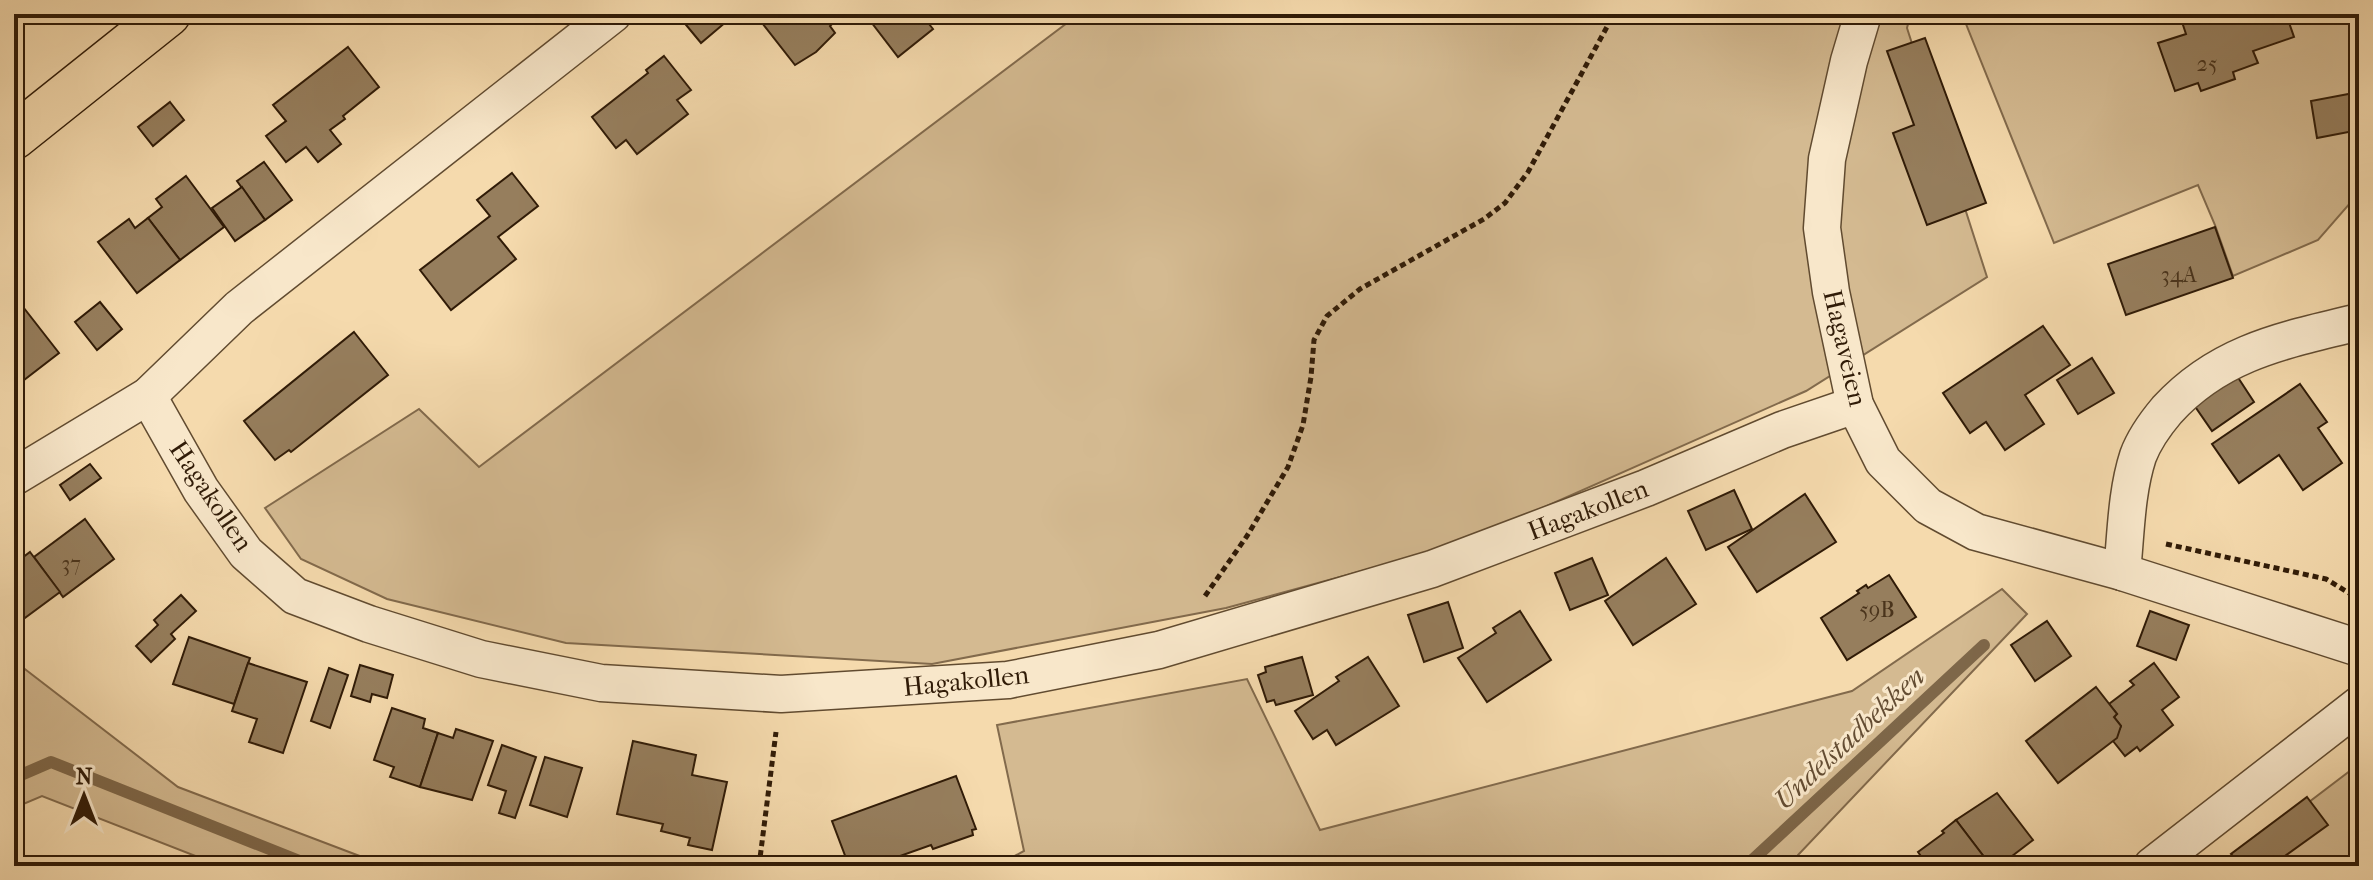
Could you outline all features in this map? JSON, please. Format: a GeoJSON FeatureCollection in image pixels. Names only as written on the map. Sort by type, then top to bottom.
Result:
{"type":"FeatureCollection","features":[{"type":"Feature","properties":{"kind":"highway"},"geometry":{"type":"LineString","coordinates":[[14,137],[168,14]]}},
{"type":"Feature","properties":{"kind":"street"},"geometry":{"type":"LineString","coordinates":[[14,477],[148,396],[239,308],[613,14]]}},
{"type":"Feature","properties":{"kind":"street","name":"Hagaveien"},"geometry":{"type":"LineString","coordinates":[[1863,14],[1827,159],[1822,228],[1831,292],[1855,405],[1883,461],[1928,506],[1976,532],[2124,557],[2359,648]]}},
{"type":"Feature","properties":{"kind":"street"},"geometry":{"type":"LineString","coordinates":[[2124,557],[2127,509],[2138,455],[2157,422],[2184,392],[2213,370],[2245,354],[2293,338],[2359,322]]}},
{"type":"Feature","properties":{"kind":"street","name":"Hagakollen"},"geometry":{"type":"LineString","coordinates":[[148,396],[201,490],[246,553],[295,596],[369,624],[481,659],[586,680],[781,694],[1008,680],[1159,650],[1432,569],[1646,488],[1782,430],[1855,405]]}},
{"type":"Feature","properties":{"kind":"street"},"geometry":{"type":"LineString","coordinates":[[2152,866],[2359,705]]}},
{"type":"Feature","properties":{"kind":"path"},"geometry":{"type":"LineString","coordinates":[[1194,640],[1206,594],[1247,536],[1288,467],[1303,425],[1314,340],[1327,316],[1360,289],[1484,219],[1505,203],[1528,172],[1614,14]]}},
{"type":"Feature","properties":{"kind":"path"},"geometry":{"type":"LineString","coordinates":[[2124,557],[2173,544],[2326,579],[2359,599]]}},
{"type":"Feature","properties":{"kind":"path"},"geometry":{"type":"LineString","coordinates":[[759,866],[781,694]]}},
{"type":"Feature","properties":{"kind":"shaded area"},"geometry":{"type":"Polygon","coordinates":[[[1079,14],[1908,14],[1907,28],[1987,277],[1806,391],[1461,544],[1226,608],[932,664],[566,643],[387,599],[301,559],[265,508],[419,409],[479,467],[1079,14]]]}},
{"type":"Feature","properties":{"kind":"shaded area"},"geometry":{"type":"Polygon","coordinates":[[[1962,14],[2359,14],[2359,193],[2318,240],[2233,276],[2198,185],[2054,243],[1962,14]]]}},
{"type":"Feature","properties":{"kind":"shaded area"},"geometry":{"type":"Polygon","coordinates":[[[2002,589],[2027,614],[1798,855],[1795,866],[996,866],[1024,851],[997,725],[1247,679],[1320,830],[1852,691],[2002,589]]]}},
{"type":"Feature","properties":{"kind":"shaded area"},"geometry":{"type":"Polygon","coordinates":[[[17,663],[178,787],[386,866],[221,866],[42,796],[14,808],[14,664],[17,663]]]}},
{"type":"Feature","properties":{"kind":"shaded area"},"geometry":{"type":"Polygon","coordinates":[[[2359,764],[2359,866],[2225,866],[2359,764]]]}},
{"type":"Feature","properties":{"kind":"building"},"geometry":{"type":"Polygon","coordinates":[[[677,14],[731,14],[733,16],[701,43],[677,14]]]}},
{"type":"Feature","properties":{"kind":"building"},"geometry":{"type":"Polygon","coordinates":[[[755,14],[841,15],[830,26],[835,33],[816,52],[795,65],[755,14]]]}},
{"type":"Feature","properties":{"kind":"building"},"geometry":{"type":"Polygon","coordinates":[[[865,14],[921,14],[933,29],[898,57],[865,14]]]}},
{"type":"Feature","properties":{"kind":"building"},"geometry":{"type":"Polygon","coordinates":[[[2207,14],[2286,14],[2294,37],[2253,51],[2258,63],[2233,72],[2235,79],[2201,91],[2198,83],[2175,91],[2158,43],[2186,34],[2182,22],[2207,14]]]}},
{"type":"Feature","properties":{"kind":"building"},"geometry":{"type":"Polygon","coordinates":[[[1925,38],[1986,203],[1927,225],[1893,133],[1914,125],[1887,51],[1925,38]]]}},
{"type":"Feature","properties":{"kind":"building"},"geometry":{"type":"Polygon","coordinates":[[[348,47],[379,87],[330,130],[341,144],[318,162],[306,147],[286,162],[266,136],[286,121],[273,105],[348,47]]]}},
{"type":"Feature","properties":{"kind":"building"},"geometry":{"type":"Polygon","coordinates":[[[664,56],[691,90],[677,100],[688,114],[637,154],[626,140],[616,148],[592,117],[648,73],[646,70],[664,56]]]}},
{"type":"Feature","properties":{"kind":"building"},"geometry":{"type":"Polygon","coordinates":[[[2359,92],[2359,130],[2317,138],[2311,101],[2359,92]]]}},
{"type":"Feature","properties":{"kind":"building"},"geometry":{"type":"Polygon","coordinates":[[[170,102],[184,120],[153,146],[138,127],[170,102]]]}},
{"type":"Feature","properties":{"kind":"building"},"geometry":{"type":"Polygon","coordinates":[[[264,162],[292,200],[265,220],[237,181],[264,162]]]}},
{"type":"Feature","properties":{"kind":"building"},"geometry":{"type":"Polygon","coordinates":[[[512,173],[538,206],[498,237],[516,259],[451,310],[420,270],[490,216],[477,200],[512,173]]]}},
{"type":"Feature","properties":{"kind":"building"},"geometry":{"type":"Polygon","coordinates":[[[186,176],[224,227],[180,260],[148,218],[162,207],[156,199],[186,176]]]}},
{"type":"Feature","properties":{"kind":"building"},"geometry":{"type":"Polygon","coordinates":[[[242,187],[265,220],[235,241],[212,208],[242,187]]]}},
{"type":"Feature","properties":{"kind":"building"},"geometry":{"type":"Polygon","coordinates":[[[148,218],[180,260],[137,293],[98,242],[129,219],[135,228],[148,218]]]}},
{"type":"Feature","properties":{"kind":"building"},"geometry":{"type":"Polygon","coordinates":[[[2215,227],[2233,278],[2126,315],[2108,264],[2215,227]]]}},
{"type":"Feature","properties":{"kind":"building"},"geometry":{"type":"Polygon","coordinates":[[[100,302],[122,329],[97,350],[75,322],[100,302]]]}},
{"type":"Feature","properties":{"kind":"building"},"geometry":{"type":"Polygon","coordinates":[[[20,303],[59,353],[15,387],[14,307],[20,303]]]}},
{"type":"Feature","properties":{"kind":"building"},"geometry":{"type":"Polygon","coordinates":[[[2043,326],[2070,365],[2025,395],[2044,424],[2005,450],[1986,422],[1970,433],[1943,393],[2043,326]]]}},
{"type":"Feature","properties":{"kind":"building"},"geometry":{"type":"Polygon","coordinates":[[[354,332],[388,375],[291,452],[289,450],[275,460],[244,421],[354,332]]]}},
{"type":"Feature","properties":{"kind":"building"},"geometry":{"type":"Polygon","coordinates":[[[2092,358],[2114,393],[2078,414],[2057,380],[2092,358]]]}},
{"type":"Feature","properties":{"kind":"building"},"geometry":{"type":"Polygon","coordinates":[[[2237,376],[2254,402],[2212,431],[2194,405],[2237,376]]]}},
{"type":"Feature","properties":{"kind":"building"},"geometry":{"type":"Polygon","coordinates":[[[2300,384],[2327,422],[2318,428],[2342,463],[2303,490],[2279,455],[2239,483],[2212,444],[2300,384]]]}},
{"type":"Feature","properties":{"kind":"building"},"geometry":{"type":"Polygon","coordinates":[[[90,464],[101,478],[70,500],[60,485],[90,464]]]}},
{"type":"Feature","properties":{"kind":"building"},"geometry":{"type":"Polygon","coordinates":[[[1734,490],[1752,529],[1706,550],[1688,511],[1734,490]]]}},
{"type":"Feature","properties":{"kind":"building"},"geometry":{"type":"Polygon","coordinates":[[[1805,494],[1836,542],[1757,592],[1728,547],[1805,494]]]}},
{"type":"Feature","properties":{"kind":"building"},"geometry":{"type":"Polygon","coordinates":[[[85,519],[114,559],[63,597],[34,557],[85,519]]]}},
{"type":"Feature","properties":{"kind":"building"},"geometry":{"type":"Polygon","coordinates":[[[30,552],[60,592],[14,626],[14,564],[30,552]]]}},
{"type":"Feature","properties":{"kind":"building"},"geometry":{"type":"Polygon","coordinates":[[[1592,558],[1608,595],[1570,610],[1555,573],[1592,558]]]}},
{"type":"Feature","properties":{"kind":"building"},"geometry":{"type":"Polygon","coordinates":[[[1666,558],[1696,604],[1633,645],[1605,601],[1666,558]]]}},
{"type":"Feature","properties":{"kind":"building"},"geometry":{"type":"Polygon","coordinates":[[[1889,575],[1916,617],[1847,660],[1821,618],[1866,585],[1868,588],[1889,575]]]}},
{"type":"Feature","properties":{"kind":"building"},"geometry":{"type":"Polygon","coordinates":[[[181,595],[196,611],[171,634],[175,639],[151,662],[136,646],[158,625],[154,620],[181,595]]]}},
{"type":"Feature","properties":{"kind":"building"},"geometry":{"type":"Polygon","coordinates":[[[1448,602],[1463,648],[1424,662],[1408,615],[1448,602]]]}},
{"type":"Feature","properties":{"kind":"building"},"geometry":{"type":"Polygon","coordinates":[[[1520,611],[1551,660],[1487,702],[1458,658],[1496,633],[1493,628],[1520,611]]]}},
{"type":"Feature","properties":{"kind":"building"},"geometry":{"type":"Polygon","coordinates":[[[2150,611],[2189,625],[2176,660],[2137,646],[2150,611]]]}},
{"type":"Feature","properties":{"kind":"building"},"geometry":{"type":"Polygon","coordinates":[[[2047,621],[2071,656],[2035,681],[2011,645],[2047,621]]]}},
{"type":"Feature","properties":{"kind":"building"},"geometry":{"type":"Polygon","coordinates":[[[189,637],[250,658],[234,704],[173,684],[189,637]]]}},
{"type":"Feature","properties":{"kind":"building"},"geometry":{"type":"Polygon","coordinates":[[[1302,657],[1313,695],[1276,705],[1274,700],[1267,702],[1258,675],[1266,672],[1265,667],[1302,657]]]}},
{"type":"Feature","properties":{"kind":"building"},"geometry":{"type":"Polygon","coordinates":[[[1368,657],[1399,706],[1336,745],[1327,730],[1313,739],[1295,711],[1339,681],[1336,677],[1368,657]]]}},
{"type":"Feature","properties":{"kind":"building"},"geometry":{"type":"Polygon","coordinates":[[[248,663],[307,682],[283,753],[249,742],[257,719],[232,711],[248,663]]]}},
{"type":"Feature","properties":{"kind":"building"},"geometry":{"type":"Polygon","coordinates":[[[2154,663],[2179,697],[2162,710],[2173,725],[2140,751],[2137,747],[2125,756],[2113,741],[2121,726],[2109,704],[2134,685],[2130,681],[2154,663]]]}},
{"type":"Feature","properties":{"kind":"building"},"geometry":{"type":"Polygon","coordinates":[[[360,665],[393,675],[387,698],[372,694],[370,702],[351,696],[360,665]]]}},
{"type":"Feature","properties":{"kind":"building"},"geometry":{"type":"Polygon","coordinates":[[[329,668],[348,675],[330,728],[311,721],[329,668]]]}},
{"type":"Feature","properties":{"kind":"building"},"geometry":{"type":"Polygon","coordinates":[[[2096,687],[2117,714],[2114,717],[2121,726],[2117,738],[2058,783],[2026,741],[2096,687]]]}},
{"type":"Feature","properties":{"kind":"building"},"geometry":{"type":"Polygon","coordinates":[[[392,708],[425,719],[423,728],[438,733],[420,787],[390,777],[394,767],[374,760],[392,708]]]}},
{"type":"Feature","properties":{"kind":"building"},"geometry":{"type":"Polygon","coordinates":[[[456,729],[493,741],[472,800],[420,787],[438,733],[453,738],[456,729]]]}},
{"type":"Feature","properties":{"kind":"building"},"geometry":{"type":"Polygon","coordinates":[[[633,741],[696,755],[692,775],[727,782],[712,850],[688,845],[690,838],[661,831],[663,824],[617,814],[633,741]]]}},
{"type":"Feature","properties":{"kind":"building"},"geometry":{"type":"Polygon","coordinates":[[[502,745],[536,757],[515,818],[499,813],[506,791],[488,785],[502,745]]]}},
{"type":"Feature","properties":{"kind":"building"},"geometry":{"type":"Polygon","coordinates":[[[545,757],[582,768],[567,817],[530,805],[545,757]]]}},
{"type":"Feature","properties":{"kind":"building"},"geometry":{"type":"Polygon","coordinates":[[[956,776],[976,829],[972,830],[973,835],[933,849],[931,845],[872,866],[849,866],[832,821],[956,776]]]}},
{"type":"Feature","properties":{"kind":"building"},"geometry":{"type":"Polygon","coordinates":[[[1997,793],[2033,840],[1999,866],[1991,866],[1956,820],[1997,793]]]}},
{"type":"Feature","properties":{"kind":"building"},"geometry":{"type":"Polygon","coordinates":[[[2307,797],[2328,825],[2271,866],[2231,866],[2237,861],[2231,854],[2307,797]]]}},
{"type":"Feature","properties":{"kind":"building"},"geometry":{"type":"Polygon","coordinates":[[[1956,820],[1991,866],[1928,866],[1918,852],[1956,820]]]}},
{"type":"Feature","properties":{"kind":"waterway","name":"Undelstadbekken"},"geometry":{"type":"LineString","coordinates":[[1746,866],[1984,645]]}},
{"type":"Feature","properties":{"kind":"waterway","name":"Undelstadbekken"},"geometry":{"type":"LineString","coordinates":[[14,778],[51,762],[312,866]]}}]}
